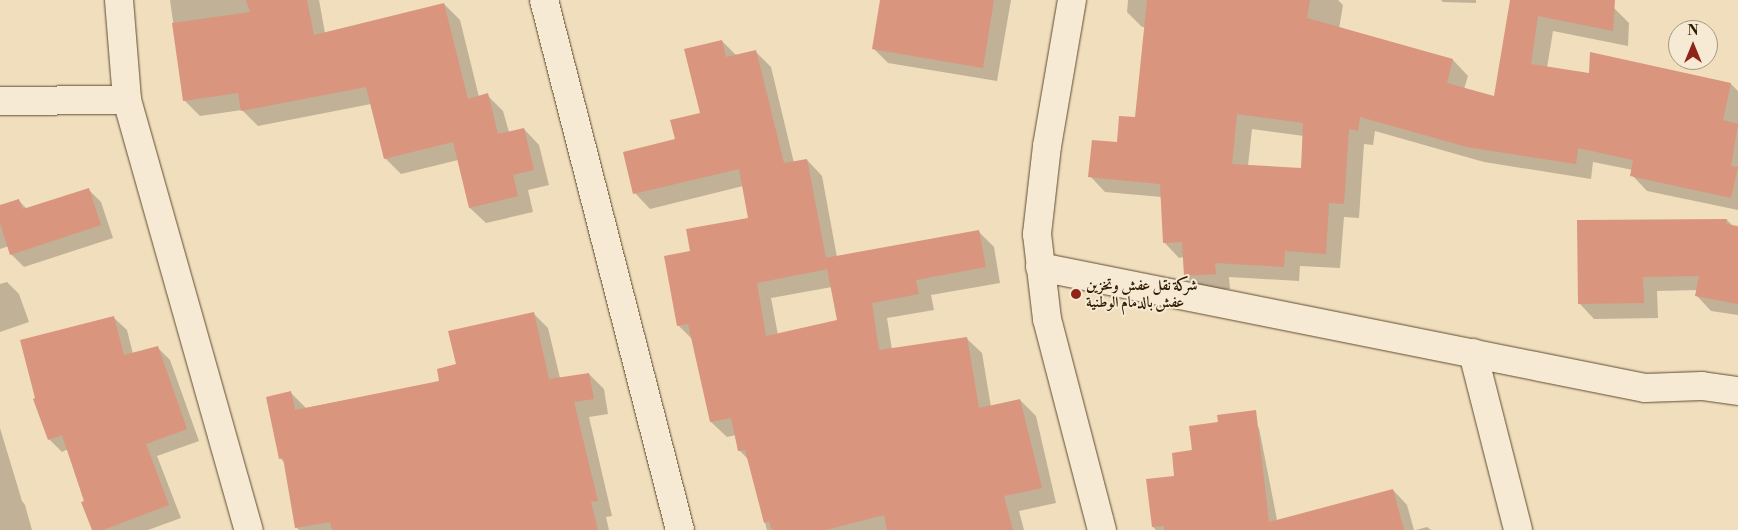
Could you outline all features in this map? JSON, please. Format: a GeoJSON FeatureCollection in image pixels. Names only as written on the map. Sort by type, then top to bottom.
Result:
{"type":"FeatureCollection","features":[{"type":"Feature","properties":{"kind":"street"},"geometry":{"type":"LineString","coordinates":[[119,0],[127,100],[248,530]]}},
{"type":"Feature","properties":{"kind":"street"},"geometry":{"type":"LineString","coordinates":[[544,0],[680,530]]}},
{"type":"Feature","properties":{"kind":"street"},"geometry":{"type":"LineString","coordinates":[[1072,0],[1047,146],[1036,234],[1047,319],[1102,530]]}},
{"type":"Feature","properties":{"kind":"street"},"geometry":{"type":"LineString","coordinates":[[0,101],[127,100]]}},
{"type":"Feature","properties":{"kind":"street"},"geometry":{"type":"LineString","coordinates":[[1040,267],[1645,388],[1702,386],[1738,391]]}},
{"type":"Feature","properties":{"kind":"street"},"geometry":{"type":"LineString","coordinates":[[1473,353],[1518,530]]}},
{"type":"Feature","properties":{"kind":"building"},"geometry":{"type":"Polygon","coordinates":[[[246,0],[307,0],[314,35],[444,3],[468,99],[488,93],[498,134],[524,128],[534,170],[513,175],[518,196],[469,208],[453,142],[384,159],[366,87],[241,111],[238,93],[183,101],[172,23],[250,12],[246,0]]]}},
{"type":"Feature","properties":{"kind":"building"},"geometry":{"type":"Polygon","coordinates":[[[880,0],[994,0],[983,68],[872,49],[880,0]]]}},
{"type":"Feature","properties":{"kind":"building"},"geometry":{"type":"Polygon","coordinates":[[[1147,0],[1310,0],[1307,18],[1453,59],[1447,83],[1494,96],[1510,0],[1615,0],[1613,31],[1538,16],[1531,64],[1589,73],[1590,52],[1731,83],[1723,120],[1738,124],[1731,166],[1738,167],[1731,198],[1630,176],[1633,160],[1578,148],[1576,164],[1467,147],[1360,117],[1358,131],[1349,129],[1344,204],[1329,203],[1326,254],[1285,251],[1284,267],[1215,263],[1216,274],[1184,276],[1182,242],[1163,243],[1160,184],[1088,177],[1092,140],[1117,142],[1119,116],[1135,117],[1147,0]],[[1237,114],[1232,164],[1301,168],[1303,123],[1237,114]]]}},
{"type":"Feature","properties":{"kind":"building"},"geometry":{"type":"Polygon","coordinates":[[[722,40],[726,57],[756,50],[784,163],[807,159],[826,258],[979,230],[986,267],[916,280],[919,294],[872,303],[879,350],[967,337],[979,408],[1020,399],[1042,488],[1004,496],[1013,530],[887,530],[884,515],[826,530],[772,530],[769,521],[764,523],[745,450],[738,451],[731,418],[710,422],[688,324],[677,326],[664,256],[690,251],[686,229],[748,218],[739,169],[633,194],[623,152],[675,139],[670,120],[700,113],[684,49],[722,40]],[[827,269],[757,283],[766,336],[837,320],[827,269]]]}},
{"type":"Feature","properties":{"kind":"building"},"geometry":{"type":"Polygon","coordinates":[[[89,188],[101,225],[10,255],[0,223],[0,205],[19,199],[23,209],[89,188]]]}},
{"type":"Feature","properties":{"kind":"building"},"geometry":{"type":"Polygon","coordinates":[[[1727,219],[1726,224],[1738,226],[1738,304],[1695,296],[1699,276],[1643,277],[1644,303],[1578,304],[1577,220],[1727,219]]]}},
{"type":"Feature","properties":{"kind":"building"},"geometry":{"type":"Polygon","coordinates":[[[534,312],[549,379],[589,373],[594,399],[574,402],[598,501],[591,502],[598,530],[332,530],[330,522],[295,528],[283,458],[279,459],[266,397],[291,391],[295,410],[439,381],[437,369],[456,364],[448,331],[534,312]]]}},
{"type":"Feature","properties":{"kind":"building"},"geometry":{"type":"Polygon","coordinates":[[[114,316],[124,355],[158,346],[187,429],[146,444],[169,505],[103,530],[92,530],[81,502],[84,501],[62,435],[48,440],[33,399],[35,398],[20,340],[114,316]]]}},
{"type":"Feature","properties":{"kind":"building"},"geometry":{"type":"Polygon","coordinates":[[[1256,410],[1269,522],[1393,489],[1404,530],[1164,530],[1164,526],[1152,527],[1146,479],[1174,476],[1172,453],[1192,450],[1189,426],[1218,422],[1217,415],[1256,410]]]}},
{"type":"Feature","properties":{"kind":"place","name":"شركة نقل عفش وتخزين عفش بالدمام الوطنية"},"geometry":{"type":"Point","coordinates":[1076,294]}}]}
